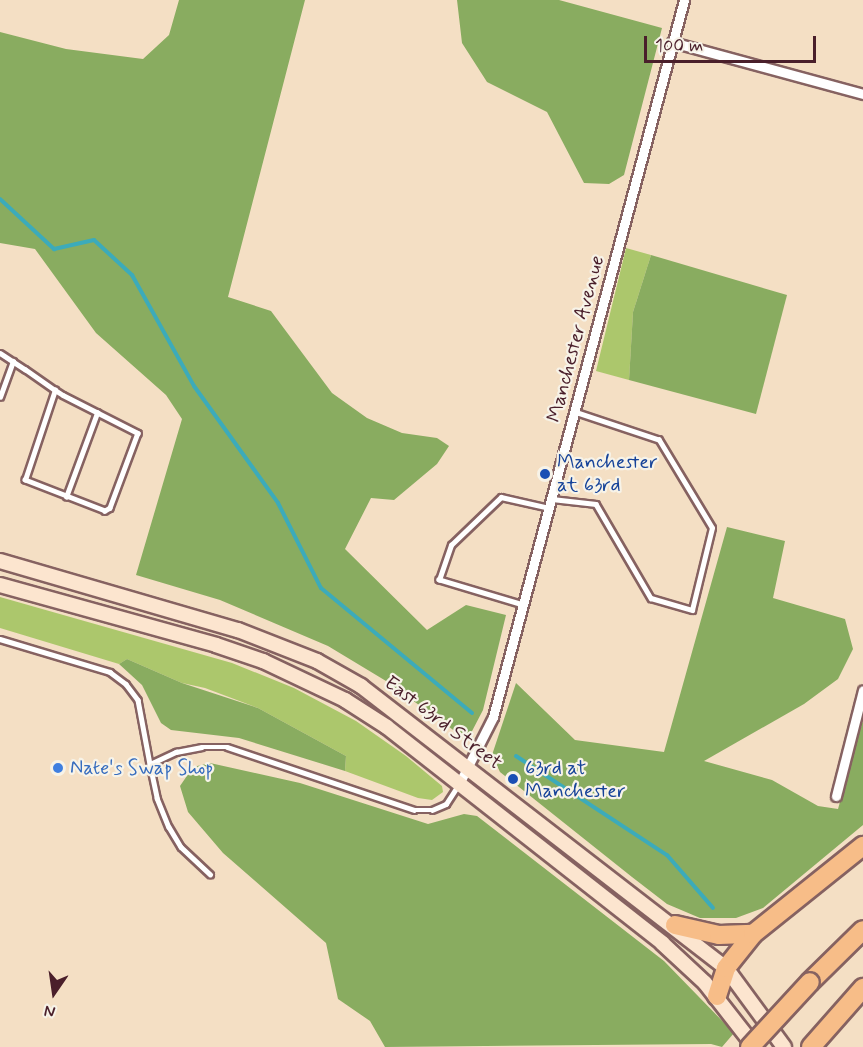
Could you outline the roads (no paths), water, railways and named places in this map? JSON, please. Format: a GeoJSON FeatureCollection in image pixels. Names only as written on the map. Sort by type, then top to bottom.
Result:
{"type":"FeatureCollection","features":[{"type":"Feature","properties":{"kind":"highway"},"geometry":{"type":"LineString","coordinates":[[717,996],[726,968],[753,934],[863,846]]}},
{"type":"Feature","properties":{"kind":"highway"},"geometry":{"type":"LineString","coordinates":[[675,925],[719,935],[753,934]]}},
{"type":"Feature","properties":{"kind":"highway"},"geometry":{"type":"LineString","coordinates":[[750,1047],[810,981],[863,930]]}},
{"type":"Feature","properties":{"kind":"highway"},"geometry":{"type":"LineString","coordinates":[[810,1047],[827,1024],[863,988]]}},
{"type":"Feature","properties":{"kind":"main road","name":"East 63rd Street"},"geometry":{"type":"LineString","coordinates":[[0,561],[288,648],[361,686],[675,925],[726,968],[784,1047]]}},
{"type":"Feature","properties":{"kind":"main road","name":"East 63rd Street"},"geometry":{"type":"LineString","coordinates":[[0,585],[216,645],[300,677],[387,727],[662,943],[717,996],[755,1047]]}},
{"type":"Feature","properties":{"kind":"street","name":"Manchester Avenue"},"geometry":{"type":"LineString","coordinates":[[459,784],[471,768],[493,717],[684,0]]}},
{"type":"Feature","properties":{"kind":"street"},"geometry":{"type":"LineString","coordinates":[[672,42],[863,94]]}},
{"type":"Feature","properties":{"kind":"street"},"geometry":{"type":"LineString","coordinates":[[837,796],[863,690]]}},
{"type":"Feature","properties":{"kind":"lane"},"geometry":{"type":"LineString","coordinates":[[0,353],[55,390],[97,414],[132,428],[138,433],[138,440],[110,508],[98,509],[25,480],[55,390]]}},
{"type":"Feature","properties":{"kind":"lane"},"geometry":{"type":"LineString","coordinates":[[0,397],[12,361]]}},
{"type":"Feature","properties":{"kind":"lane"},"geometry":{"type":"LineString","coordinates":[[524,606],[439,580],[451,545],[501,497],[551,503],[596,504],[651,597],[692,610],[712,528],[659,440],[575,412]]}},
{"type":"Feature","properties":{"kind":"lane"},"geometry":{"type":"LineString","coordinates":[[66,497],[97,414]]}},
{"type":"Feature","properties":{"kind":"lane"},"geometry":{"type":"LineString","coordinates":[[0,639],[110,672],[126,684],[138,700],[157,798],[168,827],[181,847],[210,874]]}},
{"type":"Feature","properties":{"kind":"lane"},"geometry":{"type":"LineString","coordinates":[[150,764],[176,752],[202,747],[227,747],[414,810],[432,810],[446,804],[459,784]]}},
{"type":"Feature","properties":{"kind":"waterway"},"geometry":{"type":"LineString","coordinates":[[0,199],[54,249],[94,240],[132,275],[194,386],[278,503],[321,588],[472,713]]}},
{"type":"Feature","properties":{"kind":"waterway"},"geometry":{"type":"LineString","coordinates":[[516,756],[667,855],[713,908]]}},
{"type":"Feature","properties":{"kind":"place","name":"Manchester at 63rd"},"geometry":{"type":"Point","coordinates":[545,474]}},
{"type":"Feature","properties":{"kind":"place","name":"Nate's Swap Shop"},"geometry":{"type":"Point","coordinates":[58,768]}},
{"type":"Feature","properties":{"kind":"place","name":"63rd at Manchester"},"geometry":{"type":"Point","coordinates":[513,779]}}]}
